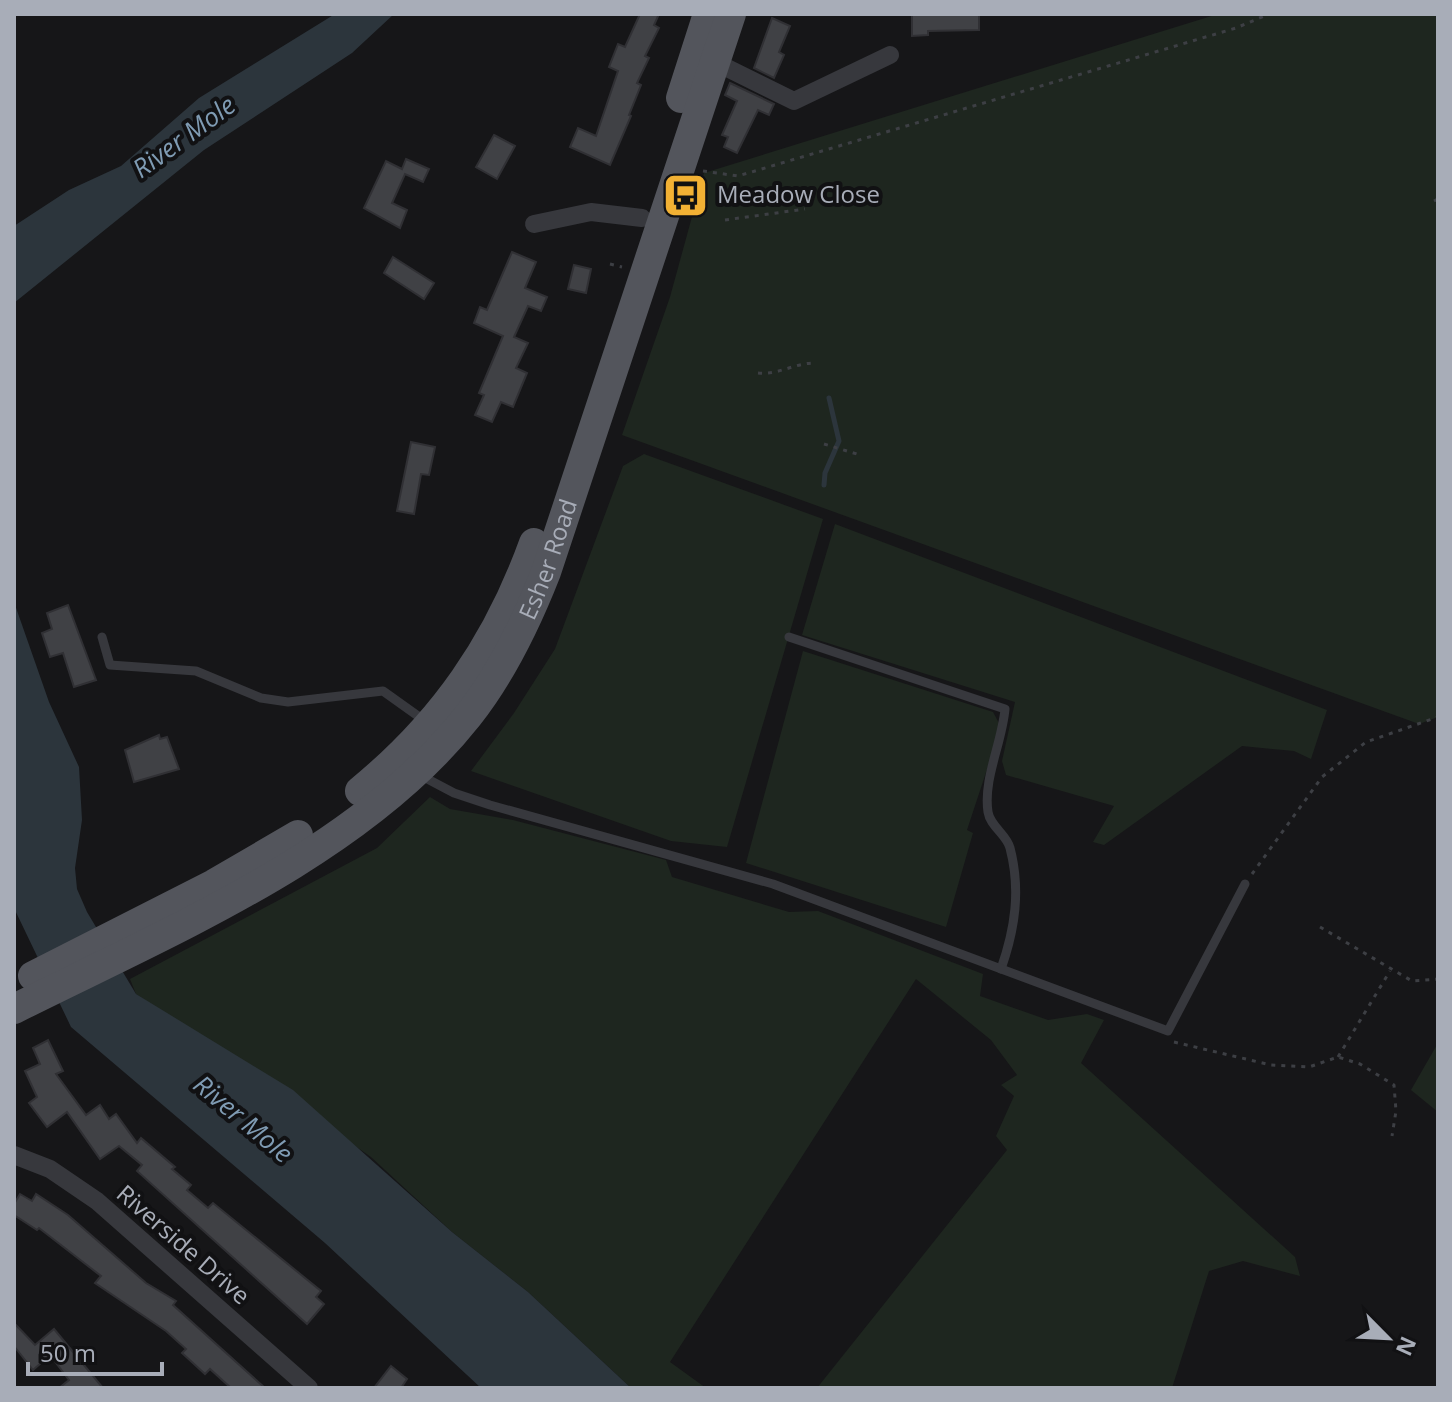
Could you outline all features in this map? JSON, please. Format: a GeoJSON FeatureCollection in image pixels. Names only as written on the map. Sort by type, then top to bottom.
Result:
{"type":"FeatureCollection","features":[{"type":"Feature","properties":{"kind":"main road","name":"Esher Road"},"geometry":{"type":"LineString","coordinates":[[145,933],[310,827],[386,769],[430,725],[477,665],[519,581],[556,484],[708,14]]}},
{"type":"Feature","properties":{"kind":"main road","name":"Esher Road"},"geometry":{"type":"LineString","coordinates":[[145,933],[273,875],[348,825],[415,772],[443,745],[481,699],[505,661],[536,597],[731,14]]}},
{"type":"Feature","properties":{"kind":"main road"},"geometry":{"type":"LineString","coordinates":[[14,1009],[35,983],[145,933]]}},
{"type":"Feature","properties":{"kind":"street"},"geometry":{"type":"LineString","coordinates":[[715,62],[794,101],[890,55]]}},
{"type":"Feature","properties":{"kind":"street"},"geometry":{"type":"LineString","coordinates":[[534,224],[591,212],[642,218]]}},
{"type":"Feature","properties":{"kind":"street","name":"Riverside Drive"},"geometry":{"type":"LineString","coordinates":[[14,1155],[50,1169],[97,1201],[309,1388]]}},
{"type":"Feature","properties":{"kind":"lane"},"geometry":{"type":"LineString","coordinates":[[102,637],[110,665],[196,671],[261,698],[288,702],[383,691],[430,725]]}},
{"type":"Feature","properties":{"kind":"lane"},"geometry":{"type":"LineString","coordinates":[[789,637],[1005,709],[1002,735],[988,787],[988,815],[1010,846],[1017,913],[1001,969]]}},
{"type":"Feature","properties":{"kind":"lane"},"geometry":{"type":"LineString","coordinates":[[415,772],[454,793],[490,805],[773,884],[1168,1031],[1245,884]]}},
{"type":"Feature","properties":{"kind":"path"},"geometry":{"type":"LineString","coordinates":[[696,169],[738,176],[1236,28],[1269,14]]}},
{"type":"Feature","properties":{"kind":"path"},"geometry":{"type":"LineString","coordinates":[[725,220],[805,209]]}},
{"type":"Feature","properties":{"kind":"path"},"geometry":{"type":"LineString","coordinates":[[758,373],[776,374],[789,367],[815,363]]}},
{"type":"Feature","properties":{"kind":"path"},"geometry":{"type":"LineString","coordinates":[[824,444],[860,455]]}},
{"type":"Feature","properties":{"kind":"path"},"geometry":{"type":"LineString","coordinates":[[1245,884],[1322,777],[1366,742],[1438,717]]}},
{"type":"Feature","properties":{"kind":"path"},"geometry":{"type":"LineString","coordinates":[[1320,927],[1390,971],[1412,981],[1438,979]]}},
{"type":"Feature","properties":{"kind":"path"},"geometry":{"type":"LineString","coordinates":[[1338,1057],[1390,971]]}},
{"type":"Feature","properties":{"kind":"path"},"geometry":{"type":"LineString","coordinates":[[1168,1031],[1167,1040],[1271,1065],[1309,1067],[1338,1057],[1360,1064],[1394,1085],[1396,1111],[1392,1136]]}},
{"type":"Feature","properties":{"kind":"shaded area"},"geometry":{"type":"Polygon","coordinates":[[[1218,14],[1438,14],[1438,717],[1419,724],[622,435],[670,297],[704,173],[1218,14]]]}},
{"type":"Feature","properties":{"kind":"shaded area"},"geometry":{"type":"Polygon","coordinates":[[[644,454],[823,519],[727,847],[671,841],[471,771],[514,713],[555,649],[623,466],[644,454]]]}},
{"type":"Feature","properties":{"kind":"shaded area"},"geometry":{"type":"Polygon","coordinates":[[[835,524],[1327,710],[1311,759],[1294,751],[1242,746],[1104,845],[1093,842],[1114,806],[1006,775],[1002,761],[1015,702],[802,635],[835,524]]]}},
{"type":"Feature","properties":{"kind":"shaded area"},"geometry":{"type":"Polygon","coordinates":[[[803,651],[993,712],[1001,727],[967,830],[973,833],[946,927],[746,863],[803,651]]]}},
{"type":"Feature","properties":{"kind":"shaded area"},"geometry":{"type":"Polygon","coordinates":[[[430,797],[450,809],[513,820],[666,860],[672,877],[789,912],[818,911],[983,974],[980,996],[1048,1020],[1087,1014],[1104,1020],[1081,1063],[1295,1257],[1300,1276],[1243,1261],[1209,1271],[1172,1388],[817,1388],[1007,1150],[996,1136],[1014,1096],[1001,1085],[1017,1075],[991,1040],[916,979],[670,1362],[706,1388],[631,1388],[528,1292],[452,1232],[371,1157],[136,994],[130,979],[377,848],[430,797]]]}},
{"type":"Feature","properties":{"kind":"shaded area"},"geometry":{"type":"Polygon","coordinates":[[[1438,1043],[1438,1112],[1411,1090],[1438,1043]]]}},
{"type":"Feature","properties":{"kind":"water","name":"River Mole"},"geometry":{"type":"Polygon","coordinates":[[[335,14],[394,14],[352,53],[204,150],[14,303],[14,226],[69,190],[121,166],[199,98],[335,14]]]}},
{"type":"Feature","properties":{"kind":"water","name":"River Mole"},"geometry":{"type":"Polygon","coordinates":[[[14,602],[49,702],[79,767],[82,820],[75,868],[77,889],[87,912],[136,994],[293,1090],[452,1232],[528,1292],[631,1388],[481,1388],[325,1243],[71,1027],[14,908],[14,602]]]}},
{"type":"Feature","properties":{"kind":"building"},"geometry":{"type":"Polygon","coordinates":[[[640,14],[659,14],[654,25],[659,28],[645,56],[649,58],[637,83],[641,85],[610,165],[570,147],[578,128],[596,136],[618,71],[609,67],[618,44],[625,47],[640,14]]]}},
{"type":"Feature","properties":{"kind":"building"},"geometry":{"type":"Polygon","coordinates":[[[912,14],[979,14],[979,30],[928,31],[928,35],[912,36],[912,14]]]}},
{"type":"Feature","properties":{"kind":"building"},"geometry":{"type":"Polygon","coordinates":[[[772,18],[790,26],[779,52],[784,55],[774,78],[754,68],[772,18]]]}},
{"type":"Feature","properties":{"kind":"building"},"geometry":{"type":"Polygon","coordinates":[[[730,83],[774,104],[769,115],[758,110],[737,153],[724,147],[728,137],[722,135],[737,101],[725,95],[730,83]]]}},
{"type":"Feature","properties":{"kind":"building"},"geometry":{"type":"Polygon","coordinates":[[[494,135],[515,146],[497,179],[476,167],[494,135]]]}},
{"type":"Feature","properties":{"kind":"building"},"geometry":{"type":"Polygon","coordinates":[[[406,159],[429,169],[423,182],[405,174],[392,203],[407,210],[400,228],[364,208],[386,161],[402,169],[406,159]]]}},
{"type":"Feature","properties":{"kind":"building"},"geometry":{"type":"Polygon","coordinates":[[[512,252],[536,262],[525,288],[547,297],[541,311],[528,306],[514,337],[528,343],[516,368],[527,373],[513,407],[501,402],[492,422],[475,415],[484,395],[479,393],[503,336],[474,323],[480,307],[487,310],[512,252]]]}},
{"type":"Feature","properties":{"kind":"building"},"geometry":{"type":"Polygon","coordinates":[[[393,257],[434,283],[424,299],[384,273],[393,257]]]}},
{"type":"Feature","properties":{"kind":"building"},"geometry":{"type":"Polygon","coordinates":[[[574,265],[591,269],[586,293],[568,289],[574,265]]]}},
{"type":"Feature","properties":{"kind":"building"},"geometry":{"type":"Polygon","coordinates":[[[411,442],[435,447],[429,475],[421,474],[414,514],[397,511],[411,442]]]}},
{"type":"Feature","properties":{"kind":"building"},"geometry":{"type":"Polygon","coordinates":[[[68,605],[96,680],[74,687],[63,653],[50,657],[42,633],[52,629],[47,613],[68,605]]]}},
{"type":"Feature","properties":{"kind":"building"},"geometry":{"type":"Polygon","coordinates":[[[159,735],[160,739],[167,737],[179,769],[134,782],[125,750],[159,735]]]}},
{"type":"Feature","properties":{"kind":"building"},"geometry":{"type":"Polygon","coordinates":[[[48,1040],[63,1071],[56,1074],[86,1115],[100,1105],[109,1119],[116,1114],[137,1143],[141,1138],[175,1167],[172,1169],[191,1185],[187,1190],[208,1208],[213,1203],[321,1291],[316,1297],[324,1304],[307,1324],[137,1171],[142,1165],[119,1146],[100,1159],[67,1112],[47,1127],[29,1103],[37,1097],[25,1071],[40,1064],[33,1048],[48,1040]]]}},
{"type":"Feature","properties":{"kind":"building"},"geometry":{"type":"Polygon","coordinates":[[[20,1194],[32,1201],[36,1194],[68,1215],[146,1283],[176,1301],[173,1305],[265,1388],[231,1388],[210,1369],[205,1374],[182,1353],[186,1349],[166,1331],[95,1283],[101,1276],[39,1228],[37,1230],[14,1215],[14,1204],[20,1194]]]}},
{"type":"Feature","properties":{"kind":"building"},"geometry":{"type":"Polygon","coordinates":[[[14,1323],[35,1345],[54,1329],[103,1388],[59,1388],[69,1380],[50,1355],[33,1370],[14,1346],[14,1323]]]}},
{"type":"Feature","properties":{"kind":"building"},"geometry":{"type":"Polygon","coordinates":[[[391,1366],[407,1379],[401,1388],[374,1388],[391,1366]]]}},
{"type":"Feature","properties":{"kind":"waterway"},"geometry":{"type":"LineString","coordinates":[[824,485],[825,473],[839,441],[829,398]]}},
{"type":"Feature","properties":{"kind":"place","name":"Meadow Close"},"geometry":{"type":"Point","coordinates":[686,195]}}]}
